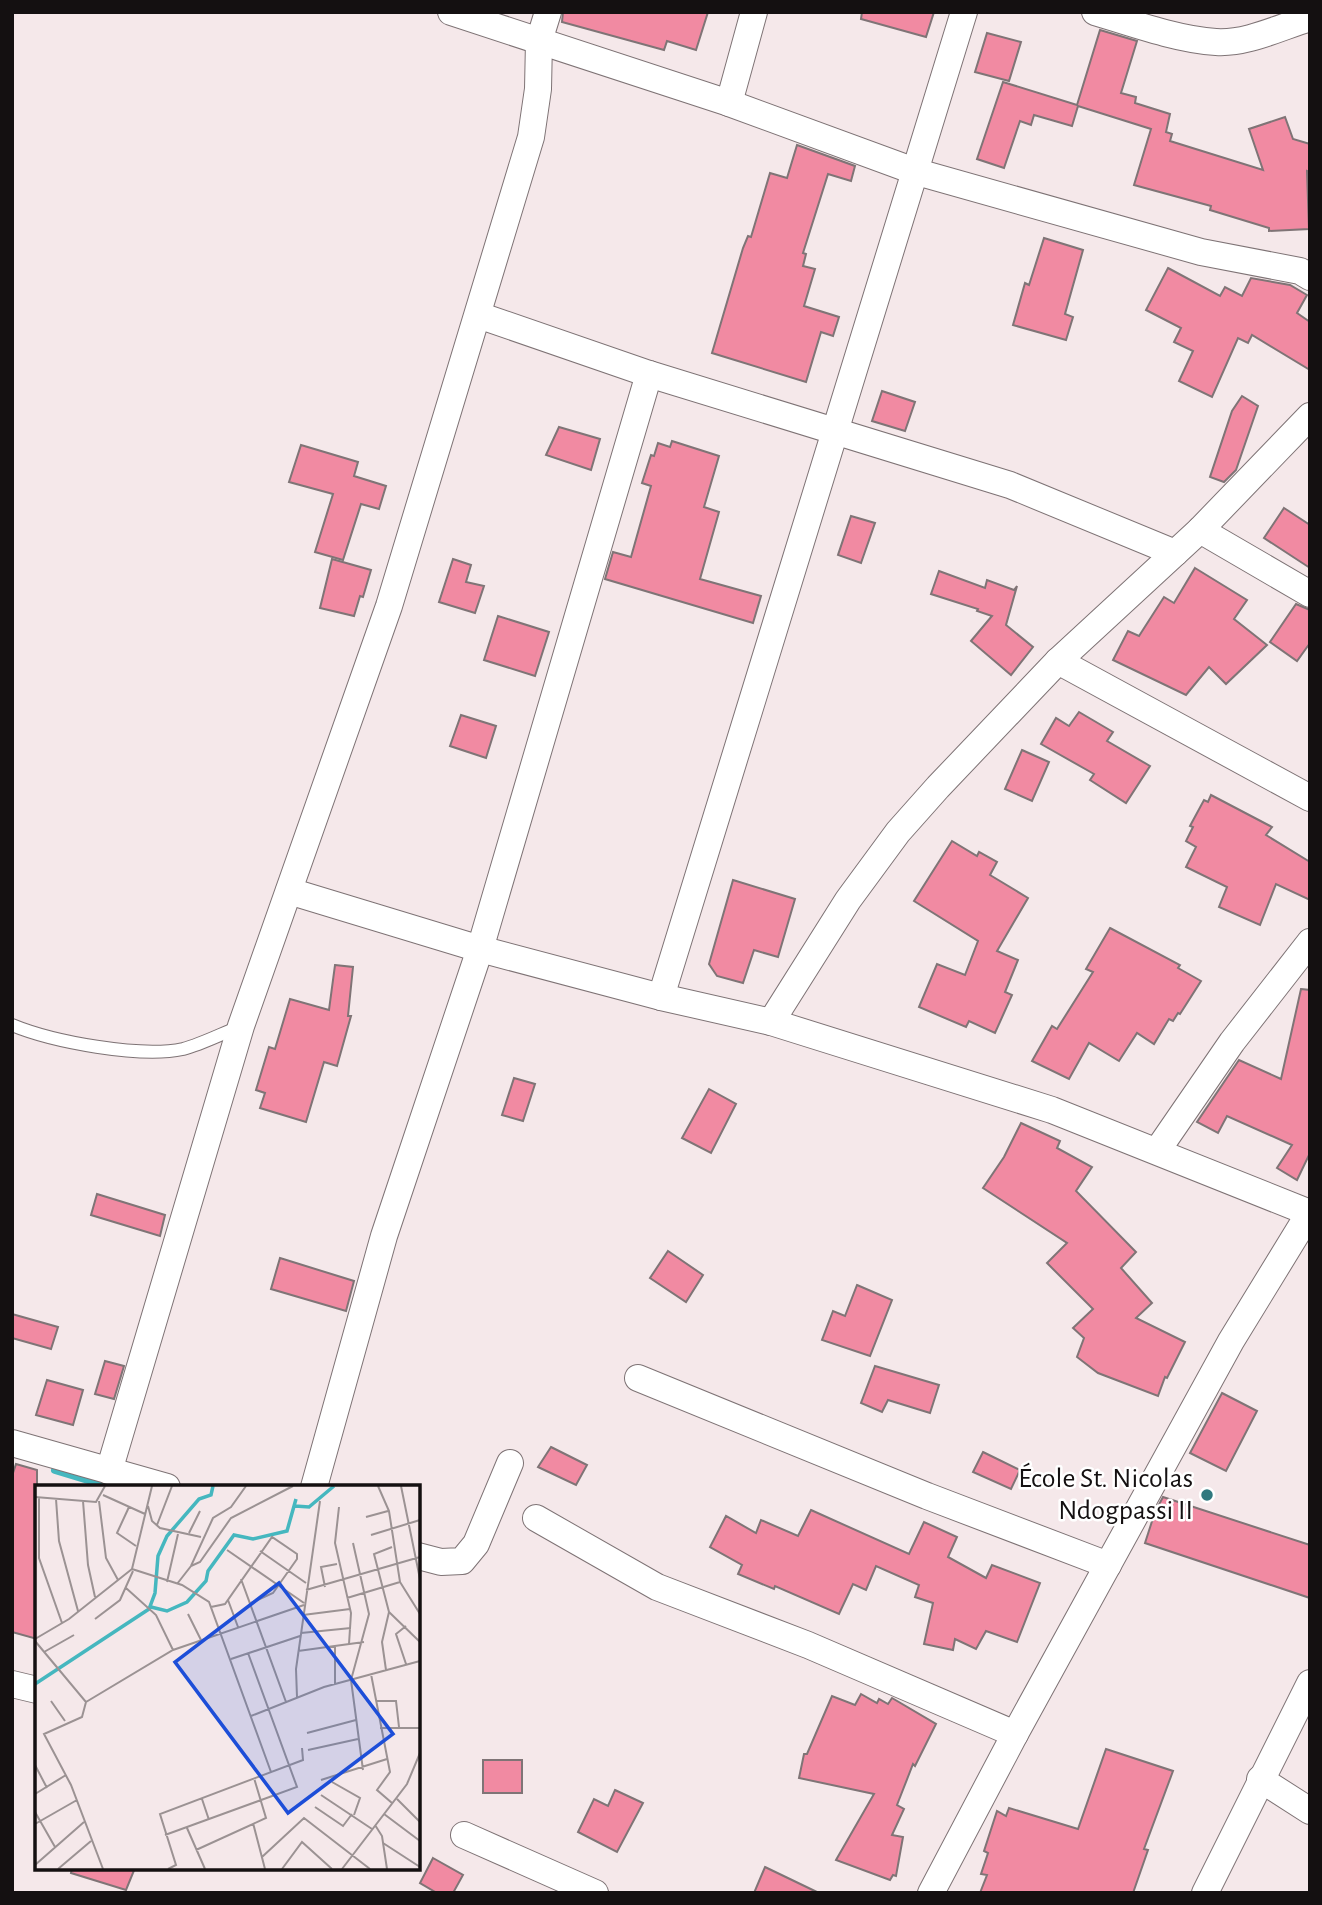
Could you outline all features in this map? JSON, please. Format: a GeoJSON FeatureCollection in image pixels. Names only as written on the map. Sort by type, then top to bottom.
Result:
{"type":"FeatureCollection","features":[{"type":"Feature","properties":{"kind":"street"},"geometry":{"type":"LineString","coordinates":[[451,12],[729,103],[917,172],[1201,252],[1300,271],[1310,277]]}},
{"type":"Feature","properties":{"kind":"street"},"geometry":{"type":"LineString","coordinates":[[109,1471],[241,1026],[388,606],[478,315],[531,137],[538,89],[538,41],[548,12]]}},
{"type":"Feature","properties":{"kind":"street"},"geometry":{"type":"LineString","coordinates":[[729,103],[754,12]]}},
{"type":"Feature","properties":{"kind":"street"},"geometry":{"type":"LineString","coordinates":[[661,997],[917,172],[964,12]]}},
{"type":"Feature","properties":{"kind":"street"},"geometry":{"type":"LineString","coordinates":[[1095,12],[1156,31],[1217,43],[1254,37],[1305,23]]}},
{"type":"Feature","properties":{"kind":"street"},"geometry":{"type":"LineString","coordinates":[[478,315],[649,374],[1010,485],[1175,553]]}},
{"type":"Feature","properties":{"kind":"street"},"geometry":{"type":"LineString","coordinates":[[315,1485],[384,1236],[480,949],[649,374]]}},
{"type":"Feature","properties":{"kind":"street"},"geometry":{"type":"LineString","coordinates":[[771,1022],[848,900],[898,832],[937,787],[1058,661],[1200,530],[1310,416]]}},
{"type":"Feature","properties":{"kind":"street"},"geometry":{"type":"LineString","coordinates":[[1200,530],[1310,594]]}},
{"type":"Feature","properties":{"kind":"street"},"geometry":{"type":"LineString","coordinates":[[1058,661],[1310,798]]}},
{"type":"Feature","properties":{"kind":"street"},"geometry":{"type":"LineString","coordinates":[[289,891],[480,949],[661,997],[771,1022],[1052,1110],[1309,1213],[1231,1341],[1015,1734],[931,1893]]}},
{"type":"Feature","properties":{"kind":"street"},"geometry":{"type":"LineString","coordinates":[[1157,1151],[1232,1042],[1310,942]]}},
{"type":"Feature","properties":{"kind":"street"},"geometry":{"type":"LineString","coordinates":[[638,1378],[927,1496],[1108,1566]]}},
{"type":"Feature","properties":{"kind":"street"},"geometry":{"type":"LineString","coordinates":[[12,1443],[160,1485]]}},
{"type":"Feature","properties":{"kind":"street"},"geometry":{"type":"LineString","coordinates":[[420,1557],[441,1562],[462,1561],[476,1544],[510,1464]]}},
{"type":"Feature","properties":{"kind":"street"},"geometry":{"type":"LineString","coordinates":[[536,1518],[657,1587],[808,1645],[1015,1734]]}},
{"type":"Feature","properties":{"kind":"street"},"geometry":{"type":"LineString","coordinates":[[1205,1893],[1310,1682]]}},
{"type":"Feature","properties":{"kind":"street"},"geometry":{"type":"LineString","coordinates":[[12,1684],[35,1690]]}},
{"type":"Feature","properties":{"kind":"street"},"geometry":{"type":"LineString","coordinates":[[1261,1779],[1310,1811]]}},
{"type":"Feature","properties":{"kind":"street"},"geometry":{"type":"LineString","coordinates":[[464,1835],[556,1885],[595,1893]]}},
{"type":"Feature","properties":{"kind":"lane"},"geometry":{"type":"LineString","coordinates":[[12,1025],[82,1044],[148,1051],[183,1049],[241,1026]]}},
{"type":"Feature","properties":{"kind":"building"},"geometry":{"type":"Polygon","coordinates":[[[563,12],[708,12],[696,50],[667,41],[664,50],[562,22],[563,12]]]}},
{"type":"Feature","properties":{"kind":"building"},"geometry":{"type":"Polygon","coordinates":[[[862,12],[934,12],[926,37],[861,19],[862,12]]]}},
{"type":"Feature","properties":{"kind":"building"},"geometry":{"type":"Polygon","coordinates":[[[1100,30],[1137,41],[1121,93],[1136,97],[1135,103],[1170,114],[1166,132],[1172,134],[1170,141],[1263,170],[1249,129],[1285,117],[1293,139],[1310,144],[1310,172],[1307,171],[1309,229],[1269,231],[1269,228],[1210,210],[1211,206],[1134,185],[1151,129],[1078,106],[1072,126],[1034,115],[1031,125],[1020,121],[1004,168],[977,159],[1003,82],[1077,105],[1100,30]]]}},
{"type":"Feature","properties":{"kind":"building"},"geometry":{"type":"Polygon","coordinates":[[[987,33],[1021,42],[1009,81],[975,72],[987,33]]]}},
{"type":"Feature","properties":{"kind":"building"},"geometry":{"type":"Polygon","coordinates":[[[797,145],[855,166],[851,181],[828,174],[803,253],[806,254],[803,266],[815,269],[804,306],[839,317],[833,336],[821,332],[806,382],[712,353],[743,248],[748,236],[751,237],[770,173],[787,178],[797,145]]]}},
{"type":"Feature","properties":{"kind":"building"},"geometry":{"type":"Polygon","coordinates":[[[1044,238],[1083,250],[1065,314],[1073,317],[1066,340],[1013,325],[1025,283],[1029,285],[1044,238]]]}},
{"type":"Feature","properties":{"kind":"building"},"geometry":{"type":"Polygon","coordinates":[[[1168,268],[1220,296],[1225,287],[1242,296],[1251,278],[1290,285],[1307,295],[1297,313],[1310,322],[1310,370],[1252,335],[1248,343],[1238,338],[1212,397],[1179,381],[1193,351],[1174,342],[1181,328],[1146,310],[1168,268]]]}},
{"type":"Feature","properties":{"kind":"building"},"geometry":{"type":"Polygon","coordinates":[[[882,391],[915,402],[905,431],[872,421],[882,391]]]}},
{"type":"Feature","properties":{"kind":"building"},"geometry":{"type":"Polygon","coordinates":[[[1242,396],[1258,406],[1236,470],[1224,482],[1210,477],[1232,411],[1242,396]]]}},
{"type":"Feature","properties":{"kind":"building"},"geometry":{"type":"Polygon","coordinates":[[[559,427],[600,439],[591,470],[546,455],[559,427]]]}},
{"type":"Feature","properties":{"kind":"building"},"geometry":{"type":"Polygon","coordinates":[[[672,441],[719,456],[704,507],[719,512],[700,579],[761,596],[753,623],[605,579],[613,552],[631,557],[651,486],[642,483],[651,455],[654,456],[658,443],[670,447],[672,441]]]}},
{"type":"Feature","properties":{"kind":"building"},"geometry":{"type":"Polygon","coordinates":[[[301,445],[358,462],[354,476],[386,486],[379,509],[361,504],[343,560],[315,552],[333,494],[289,482],[301,445]]]}},
{"type":"Feature","properties":{"kind":"building"},"geometry":{"type":"Polygon","coordinates":[[[1284,508],[1310,525],[1310,568],[1264,538],[1284,508]]]}},
{"type":"Feature","properties":{"kind":"building"},"geometry":{"type":"Polygon","coordinates":[[[851,516],[875,523],[861,563],[838,555],[851,516]]]}},
{"type":"Feature","properties":{"kind":"building"},"geometry":{"type":"Polygon","coordinates":[[[332,559],[371,570],[354,616],[320,608],[332,559]]]}},
{"type":"Feature","properties":{"kind":"building"},"geometry":{"type":"Polygon","coordinates":[[[453,559],[471,565],[466,582],[484,586],[475,613],[439,602],[453,559]]]}},
{"type":"Feature","properties":{"kind":"building"},"geometry":{"type":"Polygon","coordinates":[[[1195,568],[1247,600],[1234,619],[1267,645],[1226,684],[1209,667],[1186,695],[1113,660],[1128,631],[1139,636],[1164,597],[1174,603],[1195,568]]]}},
{"type":"Feature","properties":{"kind":"building"},"geometry":{"type":"Polygon","coordinates":[[[939,571],[985,588],[987,580],[1014,590],[1017,586],[1006,625],[1033,647],[1011,675],[971,641],[992,616],[931,594],[939,571]]]}},
{"type":"Feature","properties":{"kind":"building"},"geometry":{"type":"Polygon","coordinates":[[[1296,604],[1310,610],[1310,643],[1297,661],[1270,642],[1296,604]]]}},
{"type":"Feature","properties":{"kind":"building"},"geometry":{"type":"Polygon","coordinates":[[[498,616],[549,632],[535,676],[484,660],[498,616]]]}},
{"type":"Feature","properties":{"kind":"building"},"geometry":{"type":"Polygon","coordinates":[[[1079,712],[1113,732],[1107,741],[1150,766],[1126,803],[1090,780],[1094,774],[1041,744],[1056,718],[1069,726],[1079,712]]]}},
{"type":"Feature","properties":{"kind":"building"},"geometry":{"type":"Polygon","coordinates":[[[461,715],[496,726],[486,758],[450,746],[461,715]]]}},
{"type":"Feature","properties":{"kind":"building"},"geometry":{"type":"Polygon","coordinates":[[[1022,750],[1049,762],[1032,801],[1005,789],[1022,750]]]}},
{"type":"Feature","properties":{"kind":"building"},"geometry":{"type":"Polygon","coordinates":[[[1211,795],[1272,827],[1266,835],[1310,862],[1310,900],[1276,884],[1260,925],[1219,907],[1227,887],[1186,867],[1196,847],[1186,841],[1193,827],[1190,826],[1204,800],[1208,802],[1211,795]]]}},
{"type":"Feature","properties":{"kind":"building"},"geometry":{"type":"Polygon","coordinates":[[[952,841],[977,856],[979,852],[997,862],[990,875],[1028,898],[997,951],[1018,960],[1005,992],[1012,995],[995,1033],[969,1021],[966,1027],[919,1007],[937,964],[965,975],[978,941],[914,901],[952,841]]]}},
{"type":"Feature","properties":{"kind":"building"},"geometry":{"type":"Polygon","coordinates":[[[733,880],[795,899],[778,957],[754,950],[743,983],[717,976],[709,964],[733,880]]]}},
{"type":"Feature","properties":{"kind":"building"},"geometry":{"type":"Polygon","coordinates":[[[1110,928],[1180,965],[1178,968],[1201,981],[1180,1014],[1178,1013],[1173,1021],[1169,1019],[1154,1044],[1137,1033],[1119,1061],[1089,1043],[1069,1079],[1032,1061],[1052,1026],[1057,1029],[1093,972],[1086,969],[1110,928]]]}},
{"type":"Feature","properties":{"kind":"building"},"geometry":{"type":"Polygon","coordinates":[[[335,965],[353,967],[348,1016],[351,1016],[337,1066],[324,1062],[306,1122],[260,1108],[265,1093],[256,1090],[269,1047],[275,1049],[290,999],[329,1010],[335,965]]]}},
{"type":"Feature","properties":{"kind":"building"},"geometry":{"type":"Polygon","coordinates":[[[1301,989],[1310,990],[1310,1153],[1297,1180],[1277,1168],[1292,1145],[1227,1116],[1218,1133],[1197,1122],[1239,1060],[1281,1079],[1301,989]]]}},
{"type":"Feature","properties":{"kind":"building"},"geometry":{"type":"Polygon","coordinates":[[[514,1078],[535,1084],[523,1121],[502,1115],[514,1078]]]}},
{"type":"Feature","properties":{"kind":"building"},"geometry":{"type":"Polygon","coordinates":[[[709,1089],[736,1104],[711,1153],[682,1138],[709,1089]]]}},
{"type":"Feature","properties":{"kind":"building"},"geometry":{"type":"Polygon","coordinates":[[[1021,1123],[1060,1141],[1057,1148],[1092,1167],[1076,1191],[1136,1252],[1121,1268],[1152,1303],[1136,1318],[1185,1342],[1167,1378],[1165,1377],[1158,1396],[1098,1373],[1077,1357],[1084,1338],[1073,1328],[1093,1309],[1047,1263],[1067,1243],[983,1188],[1004,1157],[1021,1123]]]}},
{"type":"Feature","properties":{"kind":"building"},"geometry":{"type":"Polygon","coordinates":[[[97,1194],[165,1215],[160,1236],[91,1215],[97,1194]]]}},
{"type":"Feature","properties":{"kind":"building"},"geometry":{"type":"Polygon","coordinates":[[[668,1251],[703,1275],[686,1302],[650,1278],[668,1251]]]}},
{"type":"Feature","properties":{"kind":"building"},"geometry":{"type":"Polygon","coordinates":[[[280,1258],[354,1281],[346,1311],[271,1289],[280,1258]]]}},
{"type":"Feature","properties":{"kind":"building"},"geometry":{"type":"Polygon","coordinates":[[[857,1285],[892,1300],[870,1356],[822,1340],[833,1311],[845,1316],[857,1285]]]}},
{"type":"Feature","properties":{"kind":"building"},"geometry":{"type":"Polygon","coordinates":[[[12,1314],[58,1327],[51,1349],[12,1338],[12,1314]]]}},
{"type":"Feature","properties":{"kind":"building"},"geometry":{"type":"Polygon","coordinates":[[[105,1361],[124,1366],[114,1399],[95,1394],[105,1361]]]}},
{"type":"Feature","properties":{"kind":"building"},"geometry":{"type":"Polygon","coordinates":[[[875,1366],[939,1385],[930,1413],[888,1400],[882,1412],[861,1403],[875,1366]]]}},
{"type":"Feature","properties":{"kind":"building"},"geometry":{"type":"Polygon","coordinates":[[[47,1380],[83,1390],[73,1425],[36,1415],[47,1380]]]}},
{"type":"Feature","properties":{"kind":"building"},"geometry":{"type":"Polygon","coordinates":[[[1222,1393],[1257,1411],[1226,1471],[1190,1453],[1222,1393]]]}},
{"type":"Feature","properties":{"kind":"building"},"geometry":{"type":"Polygon","coordinates":[[[551,1447],[587,1465],[576,1485],[538,1467],[551,1447]]]}},
{"type":"Feature","properties":{"kind":"building"},"geometry":{"type":"Polygon","coordinates":[[[983,1452],[1020,1470],[1011,1489],[973,1472],[983,1452]]]}},
{"type":"Feature","properties":{"kind":"building"},"geometry":{"type":"Polygon","coordinates":[[[16,1464],[37,1470],[35,1638],[12,1632],[12,1476],[16,1464]]]}},
{"type":"Feature","properties":{"kind":"building"},"geometry":{"type":"Polygon","coordinates":[[[1163,1497],[1310,1545],[1310,1598],[1145,1543],[1163,1497]]]}},
{"type":"Feature","properties":{"kind":"building"},"geometry":{"type":"Polygon","coordinates":[[[811,1510],[909,1554],[924,1522],[957,1537],[948,1557],[986,1578],[992,1565],[1040,1583],[1017,1642],[986,1631],[976,1649],[955,1639],[953,1650],[924,1644],[933,1603],[915,1597],[919,1585],[876,1566],[866,1590],[853,1584],[839,1614],[775,1586],[774,1589],[738,1574],[742,1565],[710,1547],[726,1516],[756,1533],[761,1520],[798,1536],[811,1510]]]}},
{"type":"Feature","properties":{"kind":"building"},"geometry":{"type":"Polygon","coordinates":[[[861,1694],[877,1703],[879,1699],[888,1704],[892,1698],[936,1724],[915,1766],[913,1764],[897,1805],[904,1809],[892,1835],[903,1837],[896,1876],[893,1875],[890,1880],[836,1860],[874,1794],[799,1778],[804,1754],[807,1754],[832,1696],[855,1705],[861,1694]]]}},
{"type":"Feature","properties":{"kind":"building"},"geometry":{"type":"Polygon","coordinates":[[[1106,1749],[1173,1771],[1144,1849],[1148,1850],[1133,1893],[980,1893],[987,1875],[981,1874],[988,1853],[984,1851],[997,1811],[1006,1816],[1009,1808],[1078,1829],[1106,1749]]]}},
{"type":"Feature","properties":{"kind":"building"},"geometry":{"type":"Polygon","coordinates":[[[483,1760],[522,1760],[522,1793],[483,1793],[483,1760]]]}},
{"type":"Feature","properties":{"kind":"building"},"geometry":{"type":"Polygon","coordinates":[[[615,1790],[643,1803],[617,1852],[578,1832],[594,1799],[608,1806],[615,1790]]]}},
{"type":"Feature","properties":{"kind":"building"},"geometry":{"type":"Polygon","coordinates":[[[433,1858],[463,1875],[453,1893],[437,1893],[420,1883],[433,1858]]]}},
{"type":"Feature","properties":{"kind":"building"},"geometry":{"type":"Polygon","coordinates":[[[765,1867],[819,1893],[754,1893],[765,1867]]]}},
{"type":"Feature","properties":{"kind":"building"},"geometry":{"type":"Polygon","coordinates":[[[72,1870],[134,1870],[126,1890],[71,1873],[72,1870]]]}},
{"type":"Feature","properties":{"kind":"waterway"},"geometry":{"type":"LineString","coordinates":[[55,1470],[104,1485]]}},
{"type":"Feature","properties":{"kind":"place","name":"École St. Nicolas Ndogpassi II"},"geometry":{"type":"Point","coordinates":[1207,1495]}}]}
